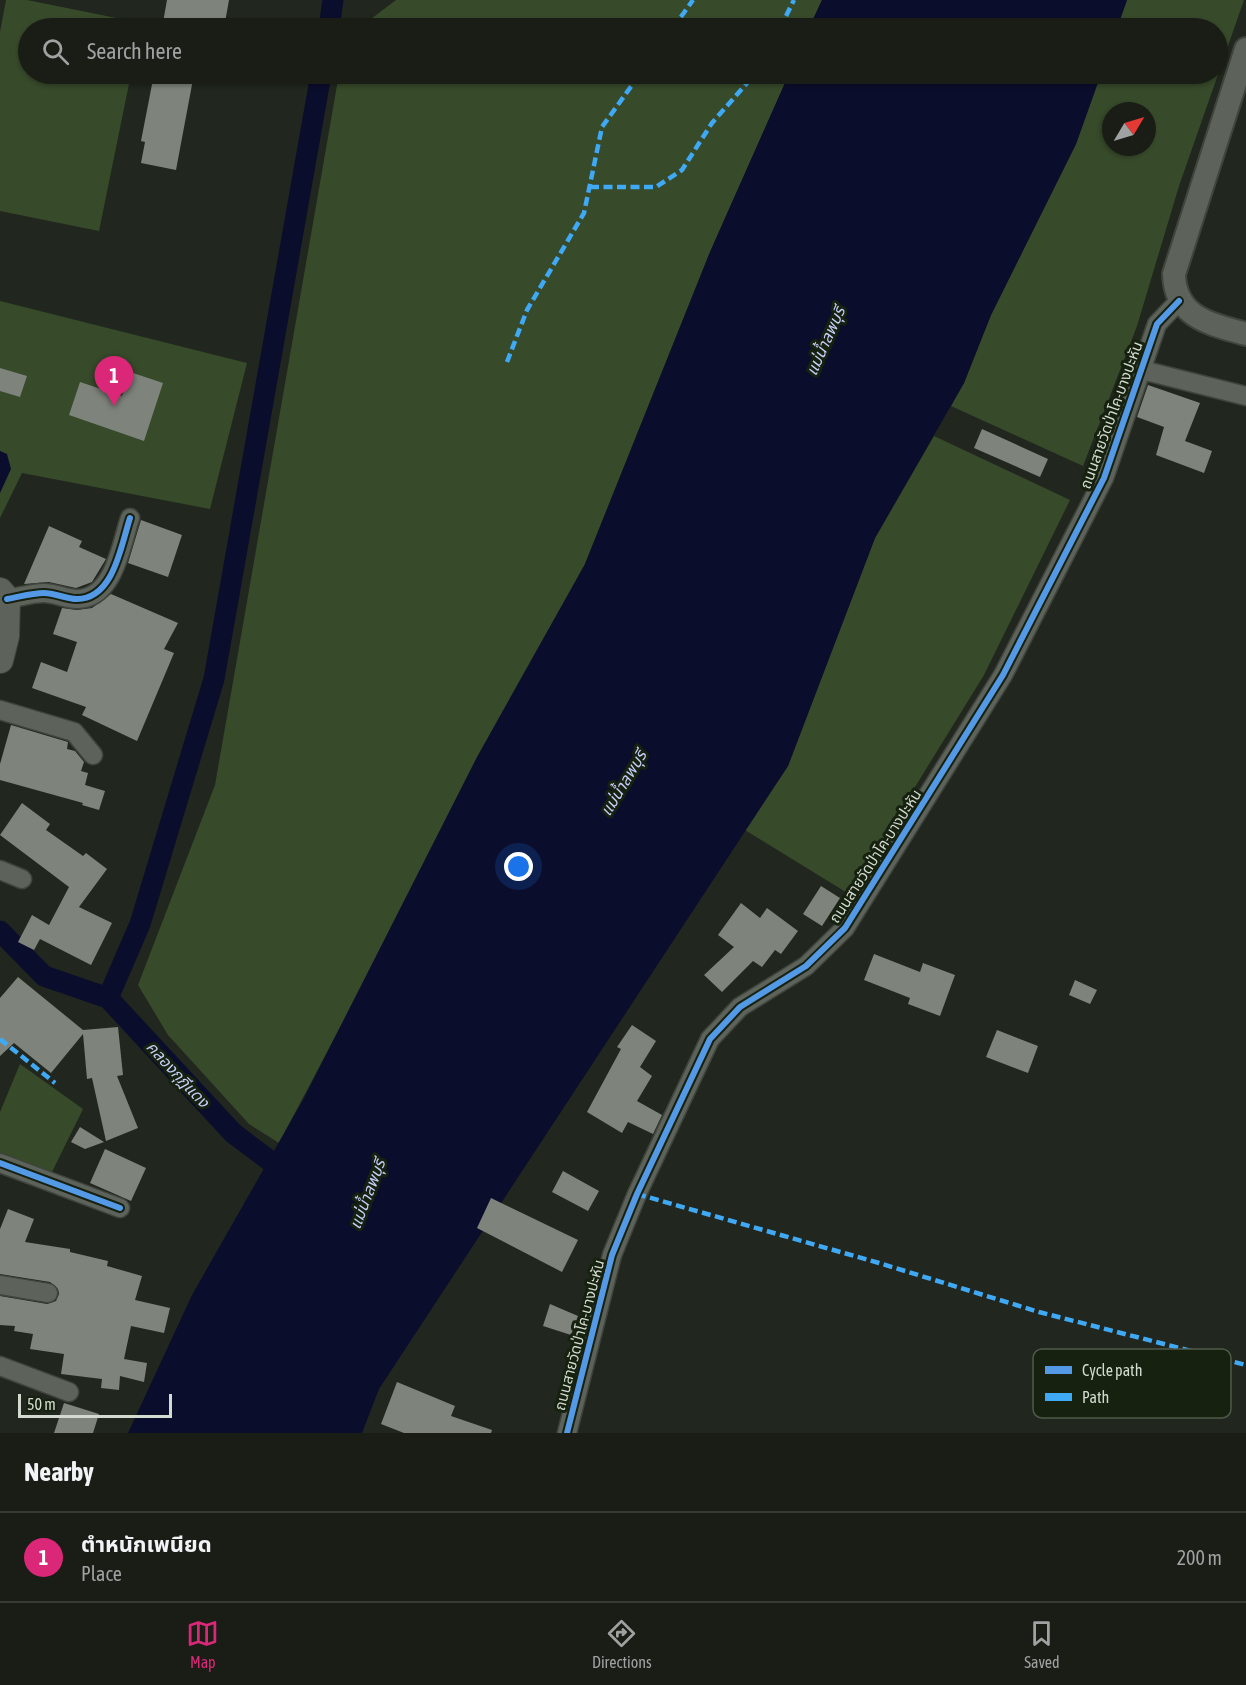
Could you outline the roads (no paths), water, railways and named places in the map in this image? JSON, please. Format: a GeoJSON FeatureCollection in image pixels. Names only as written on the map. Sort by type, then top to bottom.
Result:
{"type":"FeatureCollection","features":[{"type":"Feature","properties":{"kind":"main road"},"geometry":{"type":"LineString","coordinates":[[0,660],[6,636],[3,595]]}},
{"type":"Feature","properties":{"kind":"street"},"geometry":{"type":"LineString","coordinates":[[1246,49],[1174,274],[1175,290],[1179,301],[1194,315],[1213,325],[1246,334]]}},
{"type":"Feature","properties":{"kind":"street","name":"ถนนสายวัดป่าโค-บางปะหัน"},"geometry":{"type":"LineString","coordinates":[[567,1433],[612,1256],[637,1194],[710,1039],[740,1007],[806,966],[845,928],[1003,675],[1104,478],[1157,324],[1179,301]]}},
{"type":"Feature","properties":{"kind":"street"},"geometry":{"type":"LineString","coordinates":[[1142,370],[1246,396]]}},
{"type":"Feature","properties":{"kind":"street"},"geometry":{"type":"LineString","coordinates":[[3,595],[45,593],[76,599],[90,597],[101,590],[111,575],[130,518]]}},
{"type":"Feature","properties":{"kind":"street"},"geometry":{"type":"LineString","coordinates":[[0,710],[74,732],[93,755]]}},
{"type":"Feature","properties":{"kind":"street"},"geometry":{"type":"LineString","coordinates":[[0,870],[22,879]]}},
{"type":"Feature","properties":{"kind":"street"},"geometry":{"type":"LineString","coordinates":[[0,1163],[120,1208]]}},
{"type":"Feature","properties":{"kind":"street"},"geometry":{"type":"LineString","coordinates":[[0,1285],[48,1293]]}},
{"type":"Feature","properties":{"kind":"street"},"geometry":{"type":"LineString","coordinates":[[0,1366],[69,1392]]}},
{"type":"Feature","properties":{"kind":"water"},"geometry":{"type":"Polygon","coordinates":[[[822,0],[1127,0],[1121,18],[814,18],[822,0]]]}},
{"type":"Feature","properties":{"kind":"water","name":"แม่น้ำลพบุรี"},"geometry":{"type":"Polygon","coordinates":[[[785,84],[1097,84],[1076,144],[991,315],[964,383],[875,538],[788,766],[379,1389],[362,1433],[128,1433],[192,1295],[304,1098],[477,757],[585,564],[710,252],[785,84]]]}},
{"type":"Feature","properties":{"kind":"water"},"geometry":{"type":"Polygon","coordinates":[[[0,451],[7,454],[11,469],[0,493],[0,451]]]}},
{"type":"Feature","properties":{"kind":"waterway"},"geometry":{"type":"LineString","coordinates":[[330,18],[333,0]]}},
{"type":"Feature","properties":{"kind":"waterway"},"geometry":{"type":"LineString","coordinates":[[108,998],[140,924],[214,679],[319,84]]}},
{"type":"Feature","properties":{"kind":"waterway","name":"คลองกุฎีแดง"},"geometry":{"type":"LineString","coordinates":[[0,931],[44,976],[108,998],[233,1133],[290,1176]]}},
{"type":"Feature","properties":{"kind":"place","name":"ตำหนักเพนียด"},"geometry":{"type":"Point","coordinates":[114,406]}}]}
